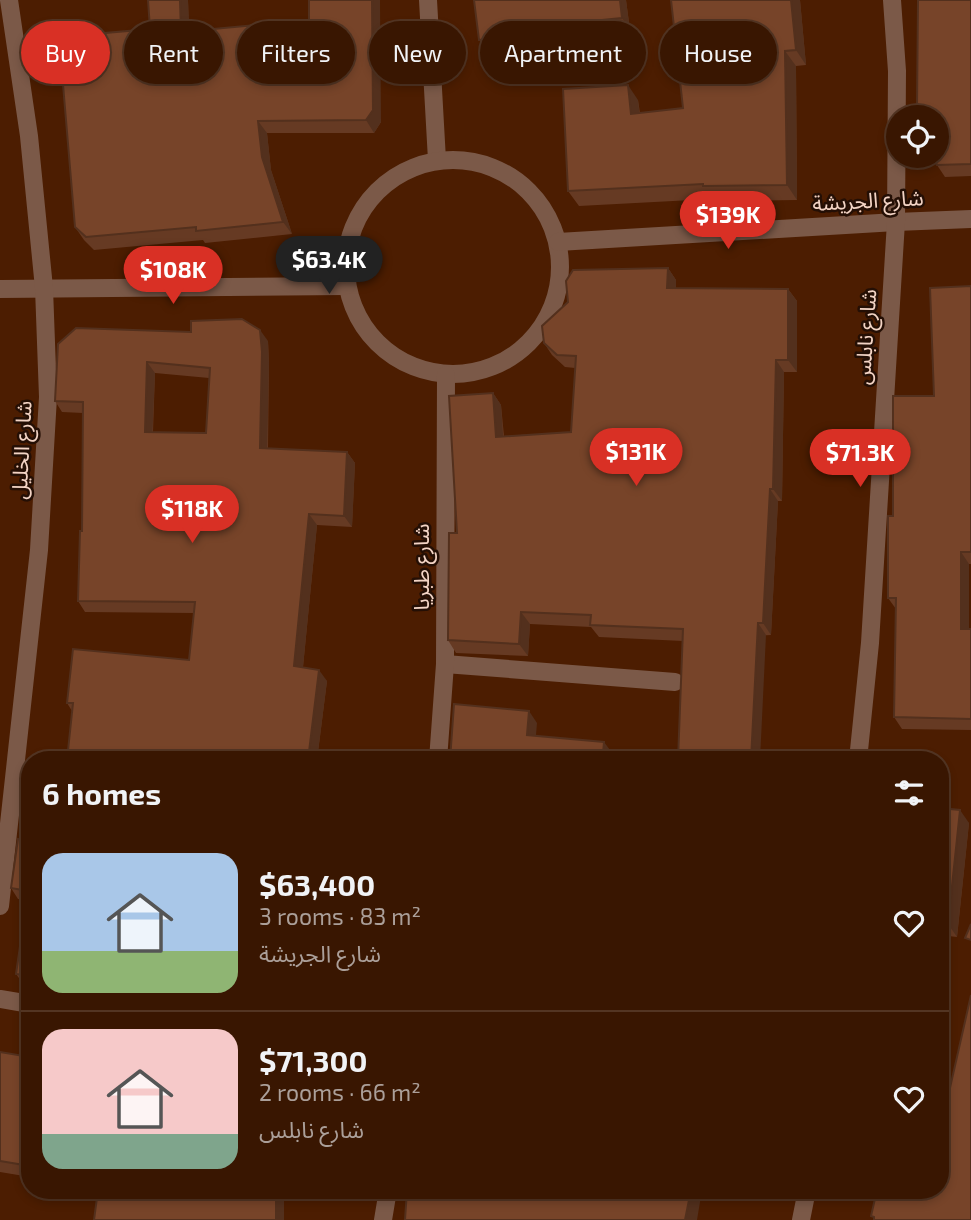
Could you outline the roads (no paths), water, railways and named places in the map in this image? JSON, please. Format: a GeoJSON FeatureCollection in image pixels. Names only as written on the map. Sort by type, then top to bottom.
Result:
{"type":"FeatureCollection","features":[{"type":"Feature","properties":{"kind":"street","name":"شارع الخليل"},"geometry":{"type":"LineString","coordinates":[[0,906],[39,550],[48,397],[44,288],[29,136],[9,0]]}},
{"type":"Feature","properties":{"kind":"street"},"geometry":{"type":"LineString","coordinates":[[428,0],[437,160]]}},
{"type":"Feature","properties":{"kind":"street","name":"شارع نابلس"},"geometry":{"type":"LineString","coordinates":[[859,751],[870,643],[896,222],[897,72],[892,0]]}},
{"type":"Feature","properties":{"kind":"street"},"geometry":{"type":"LineString","coordinates":[[463,159],[489,165],[513,177],[533,195],[548,217],[558,242],[560,276],[553,308],[535,337],[510,359],[479,373],[446,375],[411,367],[380,348],[358,320],[346,286],[345,257],[351,229],[365,203],[385,183],[401,173],[437,160],[463,159]]}},
{"type":"Feature","properties":{"kind":"street","name":"شارع الجريشة"},"geometry":{"type":"LineString","coordinates":[[558,242],[971,219]]}},
{"type":"Feature","properties":{"kind":"street"},"geometry":{"type":"LineString","coordinates":[[0,289],[346,286]]}},
{"type":"Feature","properties":{"kind":"street","name":"شارع طبريا"},"geometry":{"type":"LineString","coordinates":[[439,751],[445,664],[446,375]]}},
{"type":"Feature","properties":{"kind":"street"},"geometry":{"type":"LineString","coordinates":[[445,664],[675,682]]}},
{"type":"Feature","properties":{"kind":"street"},"geometry":{"type":"LineString","coordinates":[[0,999],[21,1002]]}},
{"type":"Feature","properties":{"kind":"street"},"geometry":{"type":"LineString","coordinates":[[383,1220],[386,1199]]}},
{"type":"Feature","properties":{"kind":"street"},"geometry":{"type":"LineString","coordinates":[[801,1220],[805,1199]]}}]}
